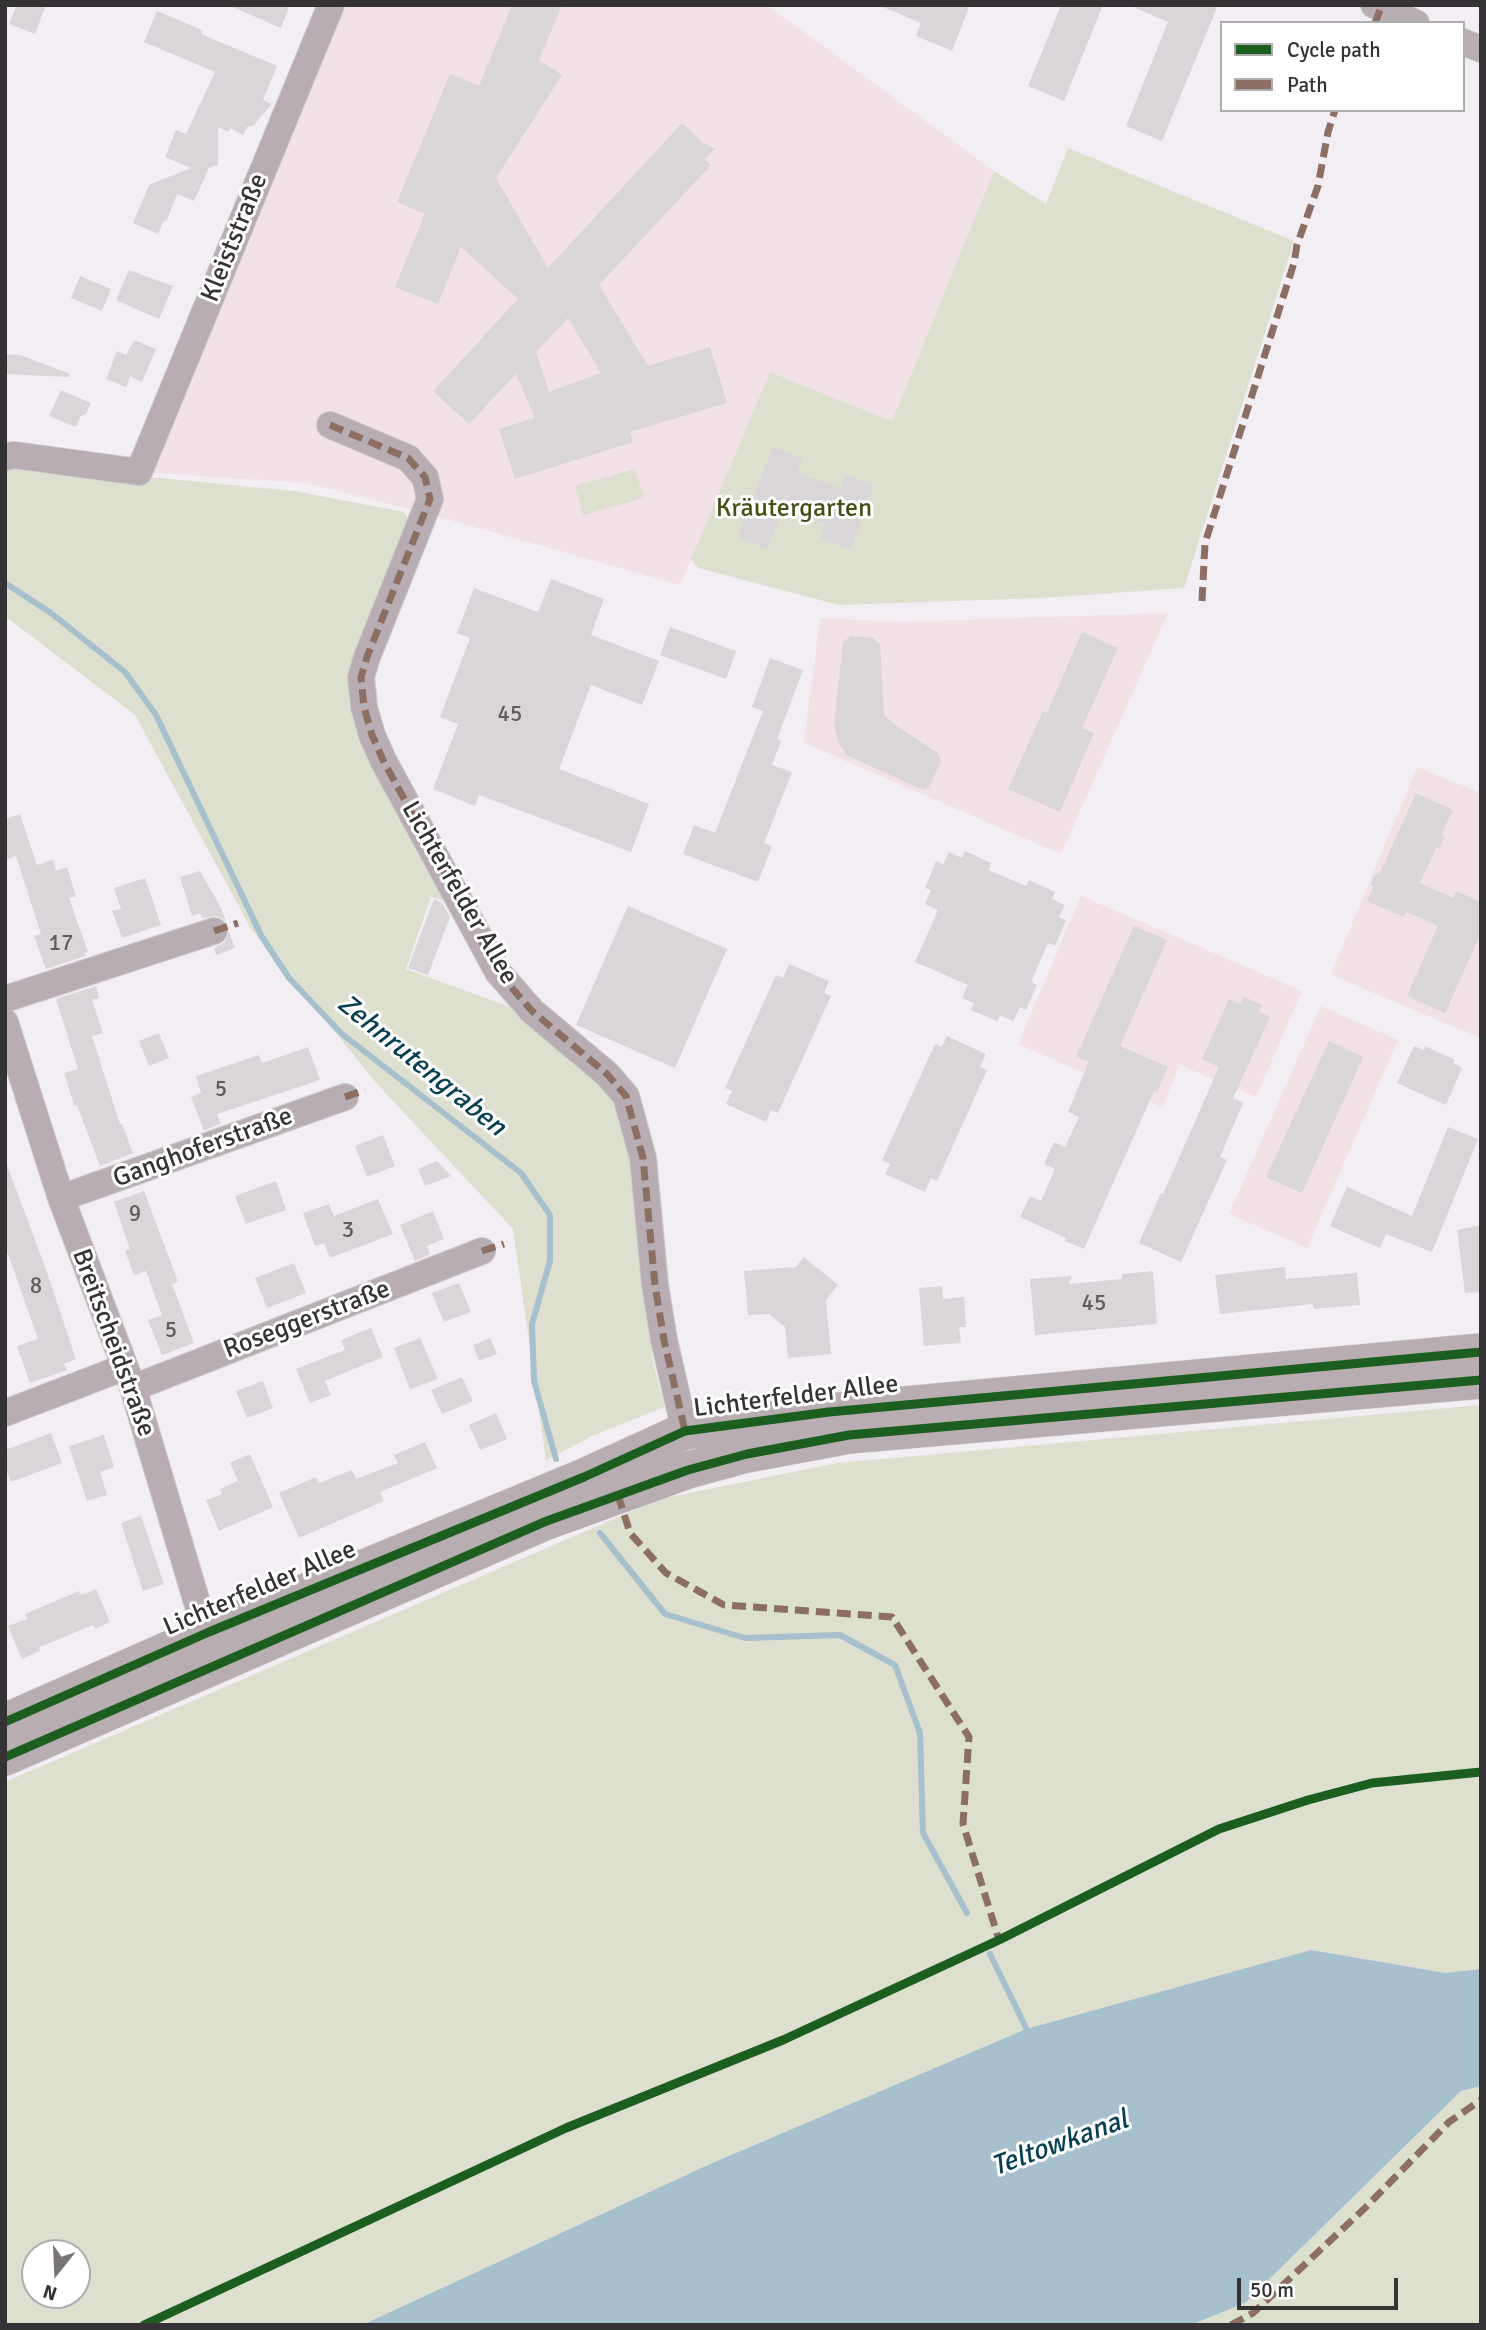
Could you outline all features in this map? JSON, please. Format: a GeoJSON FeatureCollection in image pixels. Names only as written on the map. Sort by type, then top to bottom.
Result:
{"type":"FeatureCollection","features":[{"type":"Feature","properties":{"kind":"main road","name":"Lichterfelder Allee"},"geometry":{"type":"LineString","coordinates":[[5,1757],[216,1647],[685,1430],[842,1410],[1481,1352]]}},
{"type":"Feature","properties":{"kind":"main road","name":"Lichterfelder Allee"},"geometry":{"type":"LineString","coordinates":[[5,1723],[216,1647],[544,1522],[688,1470],[747,1454],[849,1435],[1481,1380]]}},
{"type":"Feature","properties":{"kind":"street","name":"Kleiststraße"},"geometry":{"type":"LineString","coordinates":[[5,457],[14,455],[139,472],[331,5]]}},
{"type":"Feature","properties":{"kind":"street"},"geometry":{"type":"LineString","coordinates":[[1379,6],[1412,21]]}},
{"type":"Feature","properties":{"kind":"street","name":"Lichterfelder Allee"},"geometry":{"type":"LineString","coordinates":[[330,425],[408,458],[425,477],[430,499],[361,677],[364,707],[383,760],[498,972],[532,1011],[607,1074],[626,1096],[643,1158],[654,1285],[685,1430]]}},
{"type":"Feature","properties":{"kind":"street"},"geometry":{"type":"LineString","coordinates":[[5,999],[214,931]]}},
{"type":"Feature","properties":{"kind":"street","name":"Breitscheidstraße"},"geometry":{"type":"LineString","coordinates":[[5,1022],[61,1198],[129,1378],[199,1609],[216,1647]]}},
{"type":"Feature","properties":{"kind":"street","name":"Ganghoferstraße"},"geometry":{"type":"LineString","coordinates":[[61,1198],[345,1097]]}},
{"type":"Feature","properties":{"kind":"street","name":"Roseggerstraße"},"geometry":{"type":"LineString","coordinates":[[5,1413],[129,1378],[482,1251]]}},
{"type":"Feature","properties":{"kind":"shaded area"},"geometry":{"type":"Polygon","coordinates":[[[329,5],[767,5],[994,171],[892,421],[770,372],[680,585],[425,513],[307,483],[139,472],[329,5]]]}},
{"type":"Feature","properties":{"kind":"shaded area"},"geometry":{"type":"Polygon","coordinates":[[[1168,613],[1061,854],[804,743],[820,618],[901,622],[1168,613]]]}},
{"type":"Feature","properties":{"kind":"shaded area"},"geometry":{"type":"Polygon","coordinates":[[[1417,767],[1481,793],[1481,1038],[1331,975],[1417,767]]]}},
{"type":"Feature","properties":{"kind":"shaded area"},"geometry":{"type":"Polygon","coordinates":[[[1081,896],[1302,991],[1256,1097],[1180,1065],[1162,1107],[1018,1044],[1081,896]]]}},
{"type":"Feature","properties":{"kind":"shaded area"},"geometry":{"type":"Polygon","coordinates":[[[1321,1006],[1398,1040],[1307,1248],[1229,1214],[1321,1006]]]}},
{"type":"Feature","properties":{"kind":"green space","name":"Kräutergarten"},"geometry":{"type":"Polygon","coordinates":[[[1068,148],[1294,241],[1184,588],[1042,598],[839,605],[698,568],[691,559],[770,372],[892,421],[994,171],[1046,204],[1068,148]]]}},
{"type":"Feature","properties":{"kind":"green space"},"geometry":{"type":"Polygon","coordinates":[[[5,463],[294,491],[404,512],[413,527],[367,640],[353,654],[349,705],[356,728],[368,741],[459,906],[431,897],[406,969],[513,1008],[612,1095],[635,1172],[643,1286],[653,1362],[665,1407],[594,1435],[546,1460],[513,1229],[378,1085],[250,927],[135,715],[5,616],[5,463]]]}},
{"type":"Feature","properties":{"kind":"green space"},"geometry":{"type":"Polygon","coordinates":[[[635,469],[644,498],[583,515],[575,486],[635,469]]]}},
{"type":"Feature","properties":{"kind":"green space"},"geometry":{"type":"Polygon","coordinates":[[[1481,1405],[1481,1969],[1446,1973],[1311,1950],[1026,2029],[710,2164],[362,2325],[5,2325],[5,1782],[660,1499],[837,1463],[1481,1405]]]}},
{"type":"Feature","properties":{"kind":"green space"},"geometry":{"type":"Polygon","coordinates":[[[1481,2086],[1481,2325],[1191,2325],[1245,2303],[1461,2091],[1481,2086]]]}},
{"type":"Feature","properties":{"kind":"water","name":"Teltowkanal"},"geometry":{"type":"Polygon","coordinates":[[[1311,1950],[1446,1973],[1481,1969],[1481,2086],[1461,2091],[1245,2303],[1191,2325],[362,2325],[710,2164],[1026,2029],[1311,1950]]]}},
{"type":"Feature","properties":{"kind":"building"},"geometry":{"type":"Polygon","coordinates":[[[17,5],[46,5],[35,34],[9,24],[17,5]]]}},
{"type":"Feature","properties":{"kind":"building"},"geometry":{"type":"Polygon","coordinates":[[[228,5],[290,5],[281,28],[228,5]]]}},
{"type":"Feature","properties":{"kind":"building"},"geometry":{"type":"Polygon","coordinates":[[[512,5],[562,5],[539,60],[562,75],[496,178],[548,268],[682,123],[701,141],[715,149],[704,159],[711,165],[599,285],[648,366],[710,347],[727,403],[630,432],[633,442],[515,479],[499,429],[535,418],[516,374],[469,424],[433,391],[518,299],[461,247],[438,304],[395,287],[425,214],[397,202],[450,74],[479,86],[512,5]],[[568,318],[536,352],[549,392],[601,373],[568,318]]]}},
{"type":"Feature","properties":{"kind":"building"},"geometry":{"type":"Polygon","coordinates":[[[878,5],[970,5],[952,51],[916,36],[921,23],[878,5]]]}},
{"type":"Feature","properties":{"kind":"building"},"geometry":{"type":"Polygon","coordinates":[[[1061,5],[1103,5],[1064,101],[1028,86],[1061,5]]]}},
{"type":"Feature","properties":{"kind":"building"},"geometry":{"type":"Polygon","coordinates":[[[1129,5],[1218,5],[1162,141],[1126,126],[1168,22],[1129,5]]]}},
{"type":"Feature","properties":{"kind":"building"},"geometry":{"type":"Polygon","coordinates":[[[157,11],[202,30],[201,34],[277,66],[263,100],[272,104],[253,126],[247,127],[243,135],[230,128],[228,132],[218,127],[218,165],[209,168],[194,201],[177,194],[167,220],[163,222],[158,234],[133,223],[149,185],[191,168],[165,157],[176,130],[186,134],[215,72],[144,42],[157,11]]]}},
{"type":"Feature","properties":{"kind":"building"},"geometry":{"type":"Polygon","coordinates":[[[129,270],[173,286],[159,319],[116,300],[129,270]]]}},
{"type":"Feature","properties":{"kind":"building"},"geometry":{"type":"Polygon","coordinates":[[[80,276],[111,289],[102,311],[71,298],[80,276]]]}},
{"type":"Feature","properties":{"kind":"building"},"geometry":{"type":"Polygon","coordinates":[[[134,340],[156,349],[142,382],[130,376],[126,387],[106,379],[117,351],[126,355],[134,340]]]}},
{"type":"Feature","properties":{"kind":"building"},"geometry":{"type":"Polygon","coordinates":[[[5,354],[20,355],[70,374],[69,377],[5,374],[5,354]]]}},
{"type":"Feature","properties":{"kind":"building"},"geometry":{"type":"Polygon","coordinates":[[[61,390],[91,403],[76,427],[49,416],[61,390]]]}},
{"type":"Feature","properties":{"kind":"building"},"geometry":{"type":"Polygon","coordinates":[[[773,447],[802,458],[797,472],[840,489],[845,474],[874,485],[850,550],[821,538],[826,524],[783,508],[767,549],[738,537],[773,447]]]}},
{"type":"Feature","properties":{"kind":"building"},"geometry":{"type":"Polygon","coordinates":[[[551,579],[604,599],[591,635],[659,661],[642,705],[591,685],[559,769],[649,804],[631,852],[479,795],[475,806],[433,789],[458,724],[440,717],[470,638],[457,633],[474,588],[538,612],[551,579]]]}},
{"type":"Feature","properties":{"kind":"building"},"geometry":{"type":"Polygon","coordinates":[[[670,627],[736,651],[726,679],[660,655],[670,627]]]}},
{"type":"Feature","properties":{"kind":"building"},"geometry":{"type":"Polygon","coordinates":[[[1082,632],[1118,648],[1082,728],[1094,733],[1060,812],[1008,789],[1043,711],[1047,713],[1082,632]]]}},
{"type":"Feature","properties":{"kind":"building"},"geometry":{"type":"Polygon","coordinates":[[[851,636],[873,638],[880,644],[884,715],[938,753],[941,761],[929,788],[923,790],[846,755],[838,741],[834,725],[843,642],[851,636]]]}},
{"type":"Feature","properties":{"kind":"building"},"geometry":{"type":"Polygon","coordinates":[[[770,658],[803,670],[777,739],[781,741],[772,765],[792,772],[764,843],[772,846],[758,882],[683,854],[694,825],[715,833],[763,711],[752,707],[770,658]]]}},
{"type":"Feature","properties":{"kind":"building"},"geometry":{"type":"Polygon","coordinates":[[[1416,793],[1453,810],[1442,833],[1444,838],[1440,847],[1436,848],[1420,883],[1453,898],[1456,891],[1481,902],[1481,933],[1445,1013],[1407,996],[1438,926],[1407,912],[1404,917],[1367,901],[1373,888],[1371,883],[1375,875],[1380,873],[1416,793]]]}},
{"type":"Feature","properties":{"kind":"building"},"geometry":{"type":"Polygon","coordinates":[[[20,814],[37,865],[53,860],[56,871],[67,867],[76,896],[69,898],[88,952],[85,953],[86,956],[46,969],[34,936],[41,934],[16,856],[5,860],[5,819],[20,814]]]}},
{"type":"Feature","properties":{"kind":"building"},"geometry":{"type":"Polygon","coordinates":[[[965,851],[991,863],[989,870],[1026,886],[1029,880],[1055,892],[1052,899],[1065,905],[1059,917],[1066,920],[1055,946],[1048,943],[1031,982],[1037,985],[1026,1010],[1020,1007],[1013,1021],[1000,1015],[997,1021],[971,1010],[974,1003],[962,998],[968,985],[915,962],[938,910],[925,904],[931,890],[925,888],[936,861],[943,864],[949,852],[962,858],[965,851]]]}},
{"type":"Feature","properties":{"kind":"building"},"geometry":{"type":"Polygon","coordinates":[[[200,871],[226,921],[217,916],[202,918],[200,913],[192,916],[180,877],[200,871]]]}},
{"type":"Feature","properties":{"kind":"building"},"geometry":{"type":"Polygon","coordinates":[[[145,878],[161,925],[122,938],[112,911],[121,909],[114,888],[145,878]]]}},
{"type":"Feature","properties":{"kind":"building"},"geometry":{"type":"Polygon","coordinates":[[[434,899],[442,903],[450,917],[428,975],[408,968],[434,899]]]}},
{"type":"Feature","properties":{"kind":"building"},"geometry":{"type":"Polygon","coordinates":[[[628,906],[727,949],[675,1068],[576,1025],[628,906]]]}},
{"type":"Feature","properties":{"kind":"building"},"geometry":{"type":"Polygon","coordinates":[[[1134,926],[1167,940],[1120,1046],[1168,1067],[1157,1092],[1154,1091],[1084,1249],[1020,1217],[1030,1196],[1041,1201],[1055,1169],[1044,1164],[1054,1142],[1065,1147],[1079,1117],[1068,1112],[1089,1062],[1076,1057],[1134,926]]]}},
{"type":"Feature","properties":{"kind":"building"},"geometry":{"type":"Polygon","coordinates":[[[229,931],[235,948],[216,955],[214,948],[225,942],[229,931]]]}},
{"type":"Feature","properties":{"kind":"building"},"geometry":{"type":"Polygon","coordinates":[[[789,964],[829,981],[824,993],[831,996],[778,1113],[771,1110],[766,1122],[726,1104],[732,1091],[725,1088],[776,975],[783,978],[789,964]]]}},
{"type":"Feature","properties":{"kind":"building"},"geometry":{"type":"Polygon","coordinates":[[[96,986],[99,998],[92,1000],[103,1033],[92,1036],[120,1124],[133,1153],[100,1166],[77,1105],[74,1105],[64,1073],[78,1069],[56,999],[96,986]]]}},
{"type":"Feature","properties":{"kind":"building"},"geometry":{"type":"Polygon","coordinates":[[[1244,997],[1262,1005],[1259,1012],[1270,1017],[1233,1098],[1243,1103],[1220,1157],[1227,1160],[1181,1262],[1139,1243],[1219,1067],[1202,1059],[1229,999],[1241,1004],[1244,997]]]}},
{"type":"Feature","properties":{"kind":"building"},"geometry":{"type":"Polygon","coordinates":[[[159,1033],[169,1058],[149,1066],[139,1041],[159,1033]]]}},
{"type":"Feature","properties":{"kind":"building"},"geometry":{"type":"Polygon","coordinates":[[[947,1036],[986,1054],[980,1067],[987,1070],[937,1181],[931,1178],[925,1192],[885,1174],[890,1164],[882,1160],[935,1044],[942,1047],[947,1036]]]}},
{"type":"Feature","properties":{"kind":"building"},"geometry":{"type":"Polygon","coordinates":[[[1329,1041],[1363,1057],[1302,1193],[1266,1177],[1329,1041]]]}},
{"type":"Feature","properties":{"kind":"building"},"geometry":{"type":"Polygon","coordinates":[[[1414,1046],[1424,1050],[1425,1046],[1455,1060],[1453,1063],[1462,1068],[1446,1105],[1397,1083],[1414,1046]]]}},
{"type":"Feature","properties":{"kind":"building"},"geometry":{"type":"Polygon","coordinates":[[[308,1047],[320,1080],[217,1114],[221,1124],[204,1130],[191,1097],[201,1093],[196,1076],[259,1055],[262,1063],[308,1047]]]}},
{"type":"Feature","properties":{"kind":"building"},"geometry":{"type":"Polygon","coordinates":[[[1448,1127],[1478,1139],[1432,1252],[1386,1234],[1380,1248],[1330,1226],[1347,1187],[1412,1216],[1448,1127]]]}},
{"type":"Feature","properties":{"kind":"building"},"geometry":{"type":"Polygon","coordinates":[[[383,1135],[395,1166],[367,1177],[355,1146],[383,1135]]]}},
{"type":"Feature","properties":{"kind":"building"},"geometry":{"type":"Polygon","coordinates":[[[437,1161],[451,1176],[425,1186],[418,1169],[437,1161]]]}},
{"type":"Feature","properties":{"kind":"building"},"geometry":{"type":"Polygon","coordinates":[[[5,1165],[47,1272],[76,1359],[64,1364],[67,1370],[30,1383],[17,1346],[38,1339],[8,1254],[5,1255],[5,1165]]]}},
{"type":"Feature","properties":{"kind":"building"},"geometry":{"type":"Polygon","coordinates":[[[276,1181],[286,1210],[246,1224],[235,1196],[276,1181]]]}},
{"type":"Feature","properties":{"kind":"building"},"geometry":{"type":"Polygon","coordinates":[[[144,1191],[178,1282],[172,1284],[194,1343],[162,1355],[148,1320],[162,1315],[146,1271],[134,1275],[125,1251],[130,1249],[114,1202],[144,1191]]]}},
{"type":"Feature","properties":{"kind":"building"},"geometry":{"type":"Polygon","coordinates":[[[378,1199],[393,1234],[330,1258],[324,1243],[315,1246],[303,1213],[329,1204],[334,1216],[378,1199]]]}},
{"type":"Feature","properties":{"kind":"building"},"geometry":{"type":"Polygon","coordinates":[[[433,1211],[444,1239],[427,1246],[430,1254],[415,1261],[400,1225],[433,1211]]]}},
{"type":"Feature","properties":{"kind":"building"},"geometry":{"type":"Polygon","coordinates":[[[1481,1225],[1481,1292],[1465,1293],[1457,1230],[1481,1225]]]}},
{"type":"Feature","properties":{"kind":"building"},"geometry":{"type":"Polygon","coordinates":[[[804,1257],[838,1285],[826,1300],[831,1354],[788,1358],[785,1327],[769,1314],[748,1315],[744,1271],[796,1267],[804,1257]]]}},
{"type":"Feature","properties":{"kind":"building"},"geometry":{"type":"Polygon","coordinates":[[[294,1263],[306,1293],[267,1308],[255,1278],[294,1263]]]}},
{"type":"Feature","properties":{"kind":"building"},"geometry":{"type":"Polygon","coordinates":[[[1285,1267],[1286,1279],[1357,1273],[1360,1305],[1314,1309],[1313,1304],[1220,1314],[1215,1275],[1285,1267]]]}},
{"type":"Feature","properties":{"kind":"building"},"geometry":{"type":"Polygon","coordinates":[[[1153,1271],[1157,1324],[1035,1335],[1030,1279],[1072,1276],[1069,1284],[1122,1279],[1122,1274],[1153,1271]]]}},
{"type":"Feature","properties":{"kind":"building"},"geometry":{"type":"Polygon","coordinates":[[[459,1283],[471,1312],[444,1322],[432,1293],[459,1283]]]}},
{"type":"Feature","properties":{"kind":"building"},"geometry":{"type":"Polygon","coordinates":[[[942,1286],[943,1299],[964,1297],[966,1327],[959,1327],[961,1343],[924,1346],[919,1288],[942,1286]]]}},
{"type":"Feature","properties":{"kind":"building"},"geometry":{"type":"Polygon","coordinates":[[[371,1328],[383,1357],[325,1381],[331,1395],[310,1403],[296,1369],[345,1350],[341,1340],[371,1328]]]}},
{"type":"Feature","properties":{"kind":"building"},"geometry":{"type":"Polygon","coordinates":[[[420,1338],[438,1379],[410,1389],[394,1348],[420,1338]]]}},
{"type":"Feature","properties":{"kind":"building"},"geometry":{"type":"Polygon","coordinates":[[[490,1338],[497,1354],[479,1361],[473,1345],[490,1338]]]}},
{"type":"Feature","properties":{"kind":"building"},"geometry":{"type":"Polygon","coordinates":[[[462,1377],[473,1401],[442,1414],[431,1390],[462,1377]]]}},
{"type":"Feature","properties":{"kind":"building"},"geometry":{"type":"Polygon","coordinates":[[[263,1381],[273,1408],[247,1418],[236,1391],[263,1381]]]}},
{"type":"Feature","properties":{"kind":"building"},"geometry":{"type":"Polygon","coordinates":[[[496,1413],[507,1439],[480,1450],[469,1425],[496,1413]]]}},
{"type":"Feature","properties":{"kind":"building"},"geometry":{"type":"Polygon","coordinates":[[[51,1433],[62,1463],[11,1482],[5,1467],[5,1450],[51,1433]]]}},
{"type":"Feature","properties":{"kind":"building"},"geometry":{"type":"Polygon","coordinates":[[[104,1435],[114,1467],[100,1472],[107,1495],[87,1501],[69,1446],[104,1435]]]}},
{"type":"Feature","properties":{"kind":"building"},"geometry":{"type":"Polygon","coordinates":[[[425,1442],[437,1468],[380,1492],[384,1501],[299,1538],[279,1493],[316,1477],[319,1483],[352,1470],[356,1479],[398,1463],[394,1455],[425,1442]]]}},
{"type":"Feature","properties":{"kind":"building"},"geometry":{"type":"Polygon","coordinates":[[[250,1454],[273,1507],[219,1531],[206,1500],[222,1494],[220,1489],[238,1481],[230,1463],[250,1454]]]}},
{"type":"Feature","properties":{"kind":"building"},"geometry":{"type":"Polygon","coordinates":[[[141,1516],[164,1584],[143,1591],[121,1523],[141,1516]]]}},
{"type":"Feature","properties":{"kind":"building"},"geometry":{"type":"Polygon","coordinates":[[[96,1589],[110,1622],[95,1629],[93,1625],[39,1647],[40,1651],[22,1659],[8,1626],[27,1619],[25,1614],[79,1591],[81,1595],[96,1589]]]}},
{"type":"Feature","properties":{"kind":"waterway","name":"Zehnrutengraben"},"geometry":{"type":"LineString","coordinates":[[5,583],[51,613],[125,672],[156,715],[262,937],[289,978],[342,1034],[521,1173],[550,1215],[550,1261],[532,1324],[534,1381],[556,1459]]}},
{"type":"Feature","properties":{"kind":"waterway","name":"Zehnrutengraben"},"geometry":{"type":"LineString","coordinates":[[600,1533],[665,1614],[745,1638],[840,1635],[895,1665],[920,1733],[923,1833],[967,1913]]}},
{"type":"Feature","properties":{"kind":"waterway","name":"Zehnrutengraben"},"geometry":{"type":"LineString","coordinates":[[990,1954],[1029,2034]]}},
{"type":"Feature","properties":{"kind":"marked path"},"geometry":{"type":"LineString","coordinates":[[1376,21],[1382,5]]}},
{"type":"Feature","properties":{"kind":"marked path"},"geometry":{"type":"LineString","coordinates":[[1202,601],[1205,543],[1294,263],[1297,245],[1318,186],[1334,112]]}},
{"type":"Feature","properties":{"kind":"marked path"},"geometry":{"type":"LineString","coordinates":[[330,425],[408,458],[425,477],[430,499],[361,677],[364,707],[383,760],[498,972],[532,1011],[607,1074],[626,1096],[643,1158],[655,1285],[664,1340],[685,1431]]}},
{"type":"Feature","properties":{"kind":"marked path"},"geometry":{"type":"LineString","coordinates":[[214,931],[238,923]]}},
{"type":"Feature","properties":{"kind":"marked path"},"geometry":{"type":"LineString","coordinates":[[345,1097],[365,1090]]}},
{"type":"Feature","properties":{"kind":"marked path"},"geometry":{"type":"LineString","coordinates":[[482,1251],[504,1244]]}},
{"type":"Feature","properties":{"kind":"marked path"},"geometry":{"type":"LineString","coordinates":[[618,1495],[630,1533],[666,1573],[724,1605],[892,1617],[969,1737],[963,1824],[999,1940]]}},
{"type":"Feature","properties":{"kind":"marked path"},"geometry":{"type":"LineString","coordinates":[[1231,2325],[1253,2313],[1366,2207],[1449,2122],[1481,2100]]}},
{"type":"Feature","properties":{"kind":"cycle path"},"geometry":{"type":"LineString","coordinates":[[5,1722],[209,1632],[584,1477],[685,1431],[829,1412],[1481,1352]]}},
{"type":"Feature","properties":{"kind":"cycle path"},"geometry":{"type":"LineString","coordinates":[[5,1757],[544,1522],[688,1470],[747,1454],[849,1435],[1481,1380]]}},
{"type":"Feature","properties":{"kind":"cycle path"},"geometry":{"type":"LineString","coordinates":[[144,2325],[566,2128],[783,2040],[999,1940],[1219,1829],[1308,1800],[1372,1783],[1481,1772]]}}]}
